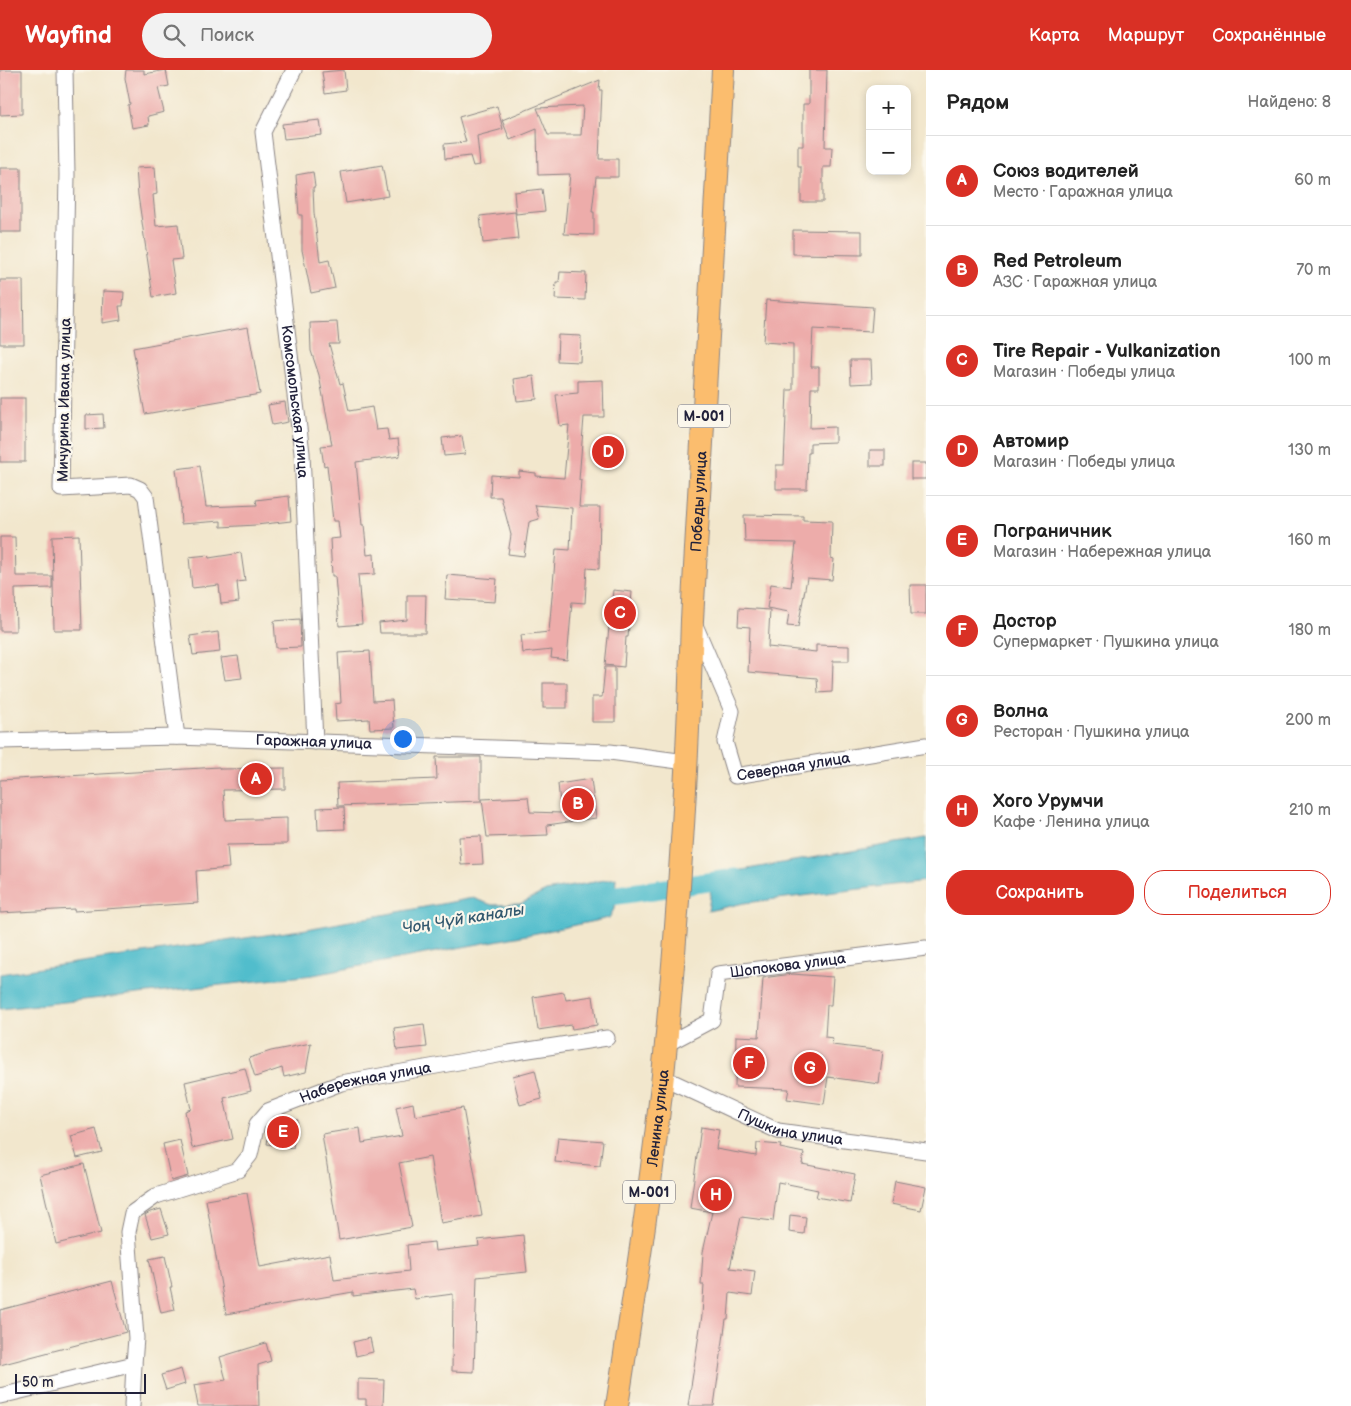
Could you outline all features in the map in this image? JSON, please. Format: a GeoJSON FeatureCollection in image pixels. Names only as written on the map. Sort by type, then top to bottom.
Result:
{"type":"FeatureCollection","features":[{"type":"Feature","properties":{"kind":"main road","name":"Победы улица"},"geometry":{"type":"LineString","coordinates":[[672,976],[686,762],[692,620],[723,70]]}},
{"type":"Feature","properties":{"kind":"main road","name":"Ленина улица"},"geometry":{"type":"LineString","coordinates":[[617,1406],[644,1234],[672,976]]}},
{"type":"Feature","properties":{"kind":"street","name":"Мичурина Ивана улица"},"geometry":{"type":"LineString","coordinates":[[66,70],[67,175],[61,489],[131,485],[140,489],[146,497],[177,737]]}},
{"type":"Feature","properties":{"kind":"street","name":"Комсомольская улица"},"geometry":{"type":"LineString","coordinates":[[294,70],[263,132],[302,454],[315,742]]}},
{"type":"Feature","properties":{"kind":"street","name":"Северная улица"},"geometry":{"type":"LineString","coordinates":[[692,620],[732,711],[725,742],[735,776],[926,745]]}},
{"type":"Feature","properties":{"kind":"street","name":"Гаражная улица"},"geometry":{"type":"LineString","coordinates":[[0,741],[177,737],[610,752],[686,762]]}},
{"type":"Feature","properties":{"kind":"street","name":"Шопокова улица"},"geometry":{"type":"LineString","coordinates":[[666,1045],[712,1020],[718,974],[926,948]]}},
{"type":"Feature","properties":{"kind":"street","name":"Набережная улица"},"geometry":{"type":"LineString","coordinates":[[132,1406],[136,1338],[128,1232],[132,1213],[156,1196],[238,1170],[250,1155],[257,1124],[268,1111],[341,1083],[509,1053],[607,1038]]}},
{"type":"Feature","properties":{"kind":"street","name":"Пушкина улица"},"geometry":{"type":"LineString","coordinates":[[662,1077],[778,1131],[926,1151]]}},
{"type":"Feature","properties":{"kind":"street"},"geometry":{"type":"LineString","coordinates":[[0,1396],[134,1364]]}},
{"type":"Feature","properties":{"kind":"water"},"geometry":{"type":"Polygon","coordinates":[[[926,838],[926,881],[744,903],[708,911],[713,875],[926,838]]]}},
{"type":"Feature","properties":{"kind":"water"},"geometry":{"type":"Polygon","coordinates":[[[616,878],[614,909],[609,918],[313,975],[0,1009],[0,974],[307,929],[473,898],[492,905],[520,904],[546,891],[616,878]]]}},
{"type":"Feature","properties":{"kind":"building"},"geometry":{"type":"Polygon","coordinates":[[[0,70],[22,70],[22,114],[0,115],[0,70]]]}},
{"type":"Feature","properties":{"kind":"building"},"geometry":{"type":"Polygon","coordinates":[[[126,70],[144,70],[144,74],[166,70],[169,86],[158,88],[164,112],[148,116],[149,125],[132,128],[125,78],[126,70]]]}},
{"type":"Feature","properties":{"kind":"building"},"geometry":{"type":"Polygon","coordinates":[[[344,70],[346,90],[325,93],[322,72],[344,70]]]}},
{"type":"Feature","properties":{"kind":"building"},"geometry":{"type":"Polygon","coordinates":[[[809,70],[827,70],[825,147],[832,147],[831,167],[823,167],[823,202],[801,202],[801,167],[798,167],[798,146],[803,146],[803,104],[809,104],[809,70]]]}},
{"type":"Feature","properties":{"kind":"building"},"geometry":{"type":"Polygon","coordinates":[[[600,80],[599,90],[602,90],[599,159],[618,159],[618,177],[596,177],[592,212],[594,212],[594,235],[564,234],[570,174],[538,175],[537,129],[510,140],[502,120],[600,80]],[[583,106],[537,108],[548,135],[581,135],[583,106]]]}},
{"type":"Feature","properties":{"kind":"building"},"geometry":{"type":"Polygon","coordinates":[[[497,106],[503,129],[477,136],[480,165],[473,166],[470,156],[445,159],[444,144],[466,142],[459,117],[497,106]]]}},
{"type":"Feature","properties":{"kind":"building"},"geometry":{"type":"Polygon","coordinates":[[[320,120],[322,135],[284,139],[282,124],[320,120]]]}},
{"type":"Feature","properties":{"kind":"building"},"geometry":{"type":"Polygon","coordinates":[[[382,165],[388,196],[346,203],[341,172],[382,165]]]}},
{"type":"Feature","properties":{"kind":"building"},"geometry":{"type":"Polygon","coordinates":[[[155,167],[157,194],[153,195],[156,226],[178,224],[182,259],[171,260],[176,293],[153,297],[138,195],[136,168],[155,167]]]}},
{"type":"Feature","properties":{"kind":"building"},"geometry":{"type":"Polygon","coordinates":[[[0,168],[21,168],[21,232],[0,232],[0,168]]]}},
{"type":"Feature","properties":{"kind":"building"},"geometry":{"type":"Polygon","coordinates":[[[313,172],[315,187],[313,187],[314,213],[320,262],[329,260],[335,288],[311,293],[302,250],[302,215],[299,215],[296,175],[313,172]]]}},
{"type":"Feature","properties":{"kind":"building"},"geometry":{"type":"Polygon","coordinates":[[[542,189],[545,211],[516,214],[514,192],[542,189]]]}},
{"type":"Feature","properties":{"kind":"building"},"geometry":{"type":"Polygon","coordinates":[[[515,212],[518,239],[483,243],[480,216],[515,212]]]}},
{"type":"Feature","properties":{"kind":"building"},"geometry":{"type":"Polygon","coordinates":[[[793,230],[862,231],[862,255],[793,254],[793,230]]]}},
{"type":"Feature","properties":{"kind":"building"},"geometry":{"type":"Polygon","coordinates":[[[560,272],[586,273],[585,300],[555,299],[556,282],[559,282],[560,272]]]}},
{"type":"Feature","properties":{"kind":"building"},"geometry":{"type":"Polygon","coordinates":[[[0,280],[23,280],[24,344],[0,344],[0,280]]]}},
{"type":"Feature","properties":{"kind":"building"},"geometry":{"type":"Polygon","coordinates":[[[103,291],[124,292],[123,306],[119,306],[121,320],[102,323],[103,291]]]}},
{"type":"Feature","properties":{"kind":"building"},"geometry":{"type":"Polygon","coordinates":[[[766,300],[873,307],[871,332],[813,329],[811,367],[819,367],[819,388],[811,388],[810,428],[835,427],[835,442],[810,443],[807,489],[776,489],[776,465],[784,465],[787,390],[793,390],[793,344],[763,342],[766,300]]]}},
{"type":"Feature","properties":{"kind":"building"},"geometry":{"type":"Polygon","coordinates":[[[337,322],[339,344],[329,344],[340,384],[343,383],[349,411],[372,407],[376,430],[387,429],[389,440],[398,439],[400,456],[356,462],[367,555],[374,554],[375,574],[358,575],[362,624],[339,626],[335,576],[332,576],[330,539],[340,538],[338,521],[333,521],[327,465],[324,466],[321,446],[332,445],[319,375],[311,351],[310,323],[337,322]]]}},
{"type":"Feature","properties":{"kind":"building"},"geometry":{"type":"Polygon","coordinates":[[[248,327],[260,394],[145,414],[133,348],[248,327]]]}},
{"type":"Feature","properties":{"kind":"building"},"geometry":{"type":"Polygon","coordinates":[[[558,335],[581,336],[580,362],[557,361],[558,335]]]}},
{"type":"Feature","properties":{"kind":"building"},"geometry":{"type":"Polygon","coordinates":[[[850,360],[871,360],[872,383],[851,384],[850,360]]]}},
{"type":"Feature","properties":{"kind":"building"},"geometry":{"type":"Polygon","coordinates":[[[534,376],[537,399],[517,401],[514,379],[534,376]]]}},
{"type":"Feature","properties":{"kind":"building"},"geometry":{"type":"Polygon","coordinates":[[[603,380],[604,417],[584,417],[579,480],[581,480],[579,507],[600,507],[599,569],[587,568],[585,603],[572,602],[567,660],[551,658],[552,650],[523,653],[521,635],[549,632],[556,549],[570,550],[572,508],[535,505],[539,519],[529,522],[524,556],[508,554],[511,535],[501,497],[490,497],[491,475],[519,477],[519,471],[536,473],[536,476],[564,478],[569,425],[560,426],[556,395],[578,393],[578,381],[603,380]]]}},
{"type":"Feature","properties":{"kind":"building"},"geometry":{"type":"Polygon","coordinates":[[[0,398],[25,398],[25,462],[0,462],[0,398]]]}},
{"type":"Feature","properties":{"kind":"building"},"geometry":{"type":"Polygon","coordinates":[[[285,402],[288,422],[272,425],[268,405],[285,402]]]}},
{"type":"Feature","properties":{"kind":"building"},"geometry":{"type":"Polygon","coordinates":[[[103,414],[104,428],[86,429],[86,415],[103,414]]]}},
{"type":"Feature","properties":{"kind":"building"},"geometry":{"type":"Polygon","coordinates":[[[462,436],[465,454],[444,456],[442,438],[462,436]]]}},
{"type":"Feature","properties":{"kind":"building"},"geometry":{"type":"Polygon","coordinates":[[[870,450],[885,450],[885,466],[870,466],[870,450]]]}},
{"type":"Feature","properties":{"kind":"building"},"geometry":{"type":"Polygon","coordinates":[[[911,463],[926,463],[926,479],[911,479],[911,463]]]}},
{"type":"Feature","properties":{"kind":"building"},"geometry":{"type":"Polygon","coordinates":[[[200,466],[206,507],[257,505],[256,500],[289,496],[291,521],[221,527],[221,521],[181,524],[176,469],[200,466]]]}},
{"type":"Feature","properties":{"kind":"building"},"geometry":{"type":"Polygon","coordinates":[[[744,515],[803,516],[803,520],[832,521],[831,558],[834,559],[832,580],[807,578],[798,627],[787,626],[789,612],[767,608],[771,584],[791,587],[796,543],[745,542],[744,515]]]}},
{"type":"Feature","properties":{"kind":"building"},"geometry":{"type":"Polygon","coordinates":[[[79,535],[82,630],[54,630],[52,536],[79,535]]]}},
{"type":"Feature","properties":{"kind":"building"},"geometry":{"type":"Polygon","coordinates":[[[0,537],[15,537],[16,576],[52,576],[52,588],[15,589],[16,631],[0,631],[0,537]]]}},
{"type":"Feature","properties":{"kind":"building"},"geometry":{"type":"Polygon","coordinates":[[[241,553],[245,581],[237,582],[239,602],[221,604],[219,585],[192,588],[189,557],[208,555],[209,558],[241,553]]]}},
{"type":"Feature","properties":{"kind":"building"},"geometry":{"type":"Polygon","coordinates":[[[447,575],[497,579],[495,602],[445,599],[447,575]]]}},
{"type":"Feature","properties":{"kind":"building"},"geometry":{"type":"Polygon","coordinates":[[[910,585],[926,585],[926,614],[911,614],[910,585]]]}},
{"type":"Feature","properties":{"kind":"building"},"geometry":{"type":"Polygon","coordinates":[[[613,590],[632,592],[624,667],[605,665],[613,590]]]}},
{"type":"Feature","properties":{"kind":"building"},"geometry":{"type":"Polygon","coordinates":[[[407,595],[426,595],[425,633],[380,633],[379,623],[407,620],[407,595]]]}},
{"type":"Feature","properties":{"kind":"building"},"geometry":{"type":"Polygon","coordinates":[[[739,608],[770,610],[768,647],[816,652],[816,645],[849,646],[849,661],[833,661],[832,692],[818,693],[817,678],[748,672],[750,627],[738,626],[739,608]]]}},
{"type":"Feature","properties":{"kind":"building"},"geometry":{"type":"Polygon","coordinates":[[[300,619],[301,647],[276,648],[274,621],[300,619]]]}},
{"type":"Feature","properties":{"kind":"building"},"geometry":{"type":"Polygon","coordinates":[[[218,632],[220,652],[193,655],[190,636],[218,632]]]}},
{"type":"Feature","properties":{"kind":"building"},"geometry":{"type":"Polygon","coordinates":[[[370,651],[373,701],[392,700],[394,728],[370,729],[369,719],[336,721],[335,704],[341,703],[338,653],[370,651]]]}},
{"type":"Feature","properties":{"kind":"building"},"geometry":{"type":"Polygon","coordinates":[[[238,656],[242,678],[225,680],[221,658],[238,656]]]}},
{"type":"Feature","properties":{"kind":"building"},"geometry":{"type":"Polygon","coordinates":[[[605,667],[615,667],[615,722],[592,722],[592,697],[602,697],[605,667]]]}},
{"type":"Feature","properties":{"kind":"building"},"geometry":{"type":"Polygon","coordinates":[[[543,683],[567,683],[567,708],[543,708],[543,683]]]}},
{"type":"Feature","properties":{"kind":"building"},"geometry":{"type":"Polygon","coordinates":[[[436,757],[481,757],[481,801],[338,806],[337,783],[437,779],[436,757]]]}},
{"type":"Feature","properties":{"kind":"building"},"geometry":{"type":"Polygon","coordinates":[[[219,767],[220,769],[285,768],[285,789],[223,790],[225,820],[287,818],[287,844],[227,845],[229,868],[196,871],[198,903],[74,911],[74,909],[0,913],[0,780],[219,767]]]}},
{"type":"Feature","properties":{"kind":"building"},"geometry":{"type":"Polygon","coordinates":[[[591,779],[596,818],[547,825],[548,835],[487,837],[482,799],[528,797],[530,812],[561,813],[558,784],[591,779]]]}},
{"type":"Feature","properties":{"kind":"building"},"geometry":{"type":"Polygon","coordinates":[[[344,807],[345,829],[318,830],[317,808],[344,807]]]}},
{"type":"Feature","properties":{"kind":"building"},"geometry":{"type":"Polygon","coordinates":[[[481,836],[483,864],[461,865],[459,837],[481,836]]]}},
{"type":"Feature","properties":{"kind":"building"},"geometry":{"type":"Polygon","coordinates":[[[792,974],[833,977],[831,1005],[827,1005],[825,1037],[833,1038],[832,1045],[883,1051],[879,1084],[828,1077],[824,1104],[787,1099],[789,1089],[735,1087],[736,1036],[759,1037],[763,978],[792,974]]]}},
{"type":"Feature","properties":{"kind":"building"},"geometry":{"type":"Polygon","coordinates":[[[564,992],[566,1000],[593,996],[597,1025],[572,1029],[571,1025],[538,1030],[533,997],[564,992]]]}},
{"type":"Feature","properties":{"kind":"building"},"geometry":{"type":"Polygon","coordinates":[[[424,1024],[427,1047],[397,1050],[394,1028],[424,1024]]]}},
{"type":"Feature","properties":{"kind":"building"},"geometry":{"type":"Polygon","coordinates":[[[311,1043],[306,1072],[284,1077],[282,1068],[255,1077],[249,1058],[271,1051],[311,1043]]]}},
{"type":"Feature","properties":{"kind":"building"},"geometry":{"type":"Polygon","coordinates":[[[245,1068],[251,1091],[224,1098],[233,1139],[192,1148],[185,1111],[191,1109],[185,1082],[245,1068]]]}},
{"type":"Feature","properties":{"kind":"building"},"geometry":{"type":"Polygon","coordinates":[[[535,1070],[542,1099],[520,1105],[513,1076],[535,1070]]]}},
{"type":"Feature","properties":{"kind":"building"},"geometry":{"type":"Polygon","coordinates":[[[413,1103],[415,1116],[463,1108],[482,1216],[441,1223],[430,1157],[399,1163],[412,1227],[339,1240],[322,1134],[360,1128],[362,1143],[402,1136],[396,1107],[413,1103]]]}},
{"type":"Feature","properties":{"kind":"building"},"geometry":{"type":"Polygon","coordinates":[[[280,1117],[298,1120],[293,1148],[267,1144],[271,1122],[280,1117]]]}},
{"type":"Feature","properties":{"kind":"building"},"geometry":{"type":"Polygon","coordinates":[[[701,1127],[719,1130],[716,1149],[756,1156],[757,1143],[781,1145],[780,1148],[804,1153],[802,1164],[855,1174],[850,1203],[816,1197],[818,1190],[778,1182],[773,1221],[741,1217],[730,1268],[755,1271],[752,1296],[730,1293],[728,1319],[726,1319],[714,1406],[688,1406],[702,1315],[704,1285],[701,1285],[703,1252],[712,1212],[690,1208],[701,1127]]]}},
{"type":"Feature","properties":{"kind":"building"},"geometry":{"type":"Polygon","coordinates":[[[96,1129],[102,1152],[77,1158],[71,1136],[96,1129]]]}},
{"type":"Feature","properties":{"kind":"building"},"geometry":{"type":"Polygon","coordinates":[[[558,1137],[603,1141],[600,1166],[555,1162],[558,1137]]]}},
{"type":"Feature","properties":{"kind":"building"},"geometry":{"type":"Polygon","coordinates":[[[180,1140],[188,1176],[171,1181],[163,1144],[180,1140]]]}},
{"type":"Feature","properties":{"kind":"building"},"geometry":{"type":"Polygon","coordinates":[[[84,1164],[101,1233],[56,1244],[40,1175],[84,1164]]]}},
{"type":"Feature","properties":{"kind":"building"},"geometry":{"type":"Polygon","coordinates":[[[895,1181],[926,1187],[921,1210],[891,1204],[895,1181]]]}},
{"type":"Feature","properties":{"kind":"building"},"geometry":{"type":"Polygon","coordinates":[[[247,1193],[260,1267],[330,1254],[334,1280],[409,1271],[407,1245],[434,1242],[435,1251],[479,1246],[478,1240],[523,1235],[527,1272],[477,1277],[474,1372],[452,1371],[453,1294],[415,1299],[413,1289],[353,1296],[353,1292],[226,1314],[206,1200],[247,1193]]]}},
{"type":"Feature","properties":{"kind":"building"},"geometry":{"type":"Polygon","coordinates":[[[161,1209],[169,1234],[152,1238],[145,1215],[161,1209]]]}},
{"type":"Feature","properties":{"kind":"building"},"geometry":{"type":"Polygon","coordinates":[[[790,1215],[806,1217],[804,1234],[789,1232],[790,1215]]]}},
{"type":"Feature","properties":{"kind":"building"},"geometry":{"type":"Polygon","coordinates":[[[165,1256],[175,1310],[161,1313],[149,1259],[165,1256]]]}},
{"type":"Feature","properties":{"kind":"building"},"geometry":{"type":"Polygon","coordinates":[[[112,1281],[126,1332],[0,1365],[0,1310],[112,1281]]]}},
{"type":"Feature","properties":{"kind":"building"},"geometry":{"type":"Polygon","coordinates":[[[370,1338],[373,1352],[356,1356],[353,1342],[370,1338]]]}},
{"type":"Feature","properties":{"kind":"building"},"geometry":{"type":"Polygon","coordinates":[[[266,1343],[271,1361],[258,1365],[259,1406],[198,1406],[194,1385],[226,1380],[220,1357],[266,1343]]]}},
{"type":"Feature","properties":{"kind":"building"},"geometry":{"type":"Polygon","coordinates":[[[181,1369],[185,1384],[166,1390],[161,1375],[181,1369]]]}},
{"type":"Feature","properties":{"kind":"building"},"geometry":{"type":"Polygon","coordinates":[[[358,1379],[384,1380],[383,1406],[366,1406],[366,1399],[358,1399],[358,1379]]]}},
{"type":"Feature","properties":{"kind":"waterway","name":"Чоң Чүй каналы"},"geometry":{"type":"LineString","coordinates":[[590,899],[736,878]]}},
{"type":"Feature","properties":{"kind":"place","name":"Автомир"},"geometry":{"type":"Point","coordinates":[608,452]}},
{"type":"Feature","properties":{"kind":"place","name":"Tire Repair - Vulkanization"},"geometry":{"type":"Point","coordinates":[620,613]}},
{"type":"Feature","properties":{"kind":"place","name":"Союз водителей"},"geometry":{"type":"Point","coordinates":[256,779]}},
{"type":"Feature","properties":{"kind":"place","name":"Red Petroleum"},"geometry":{"type":"Point","coordinates":[578,804]}},
{"type":"Feature","properties":{"kind":"place","name":"Достор"},"geometry":{"type":"Point","coordinates":[749,1063]}},
{"type":"Feature","properties":{"kind":"place","name":"Волна"},"geometry":{"type":"Point","coordinates":[810,1068]}},
{"type":"Feature","properties":{"kind":"place","name":"Пограничник"},"geometry":{"type":"Point","coordinates":[283,1132]}},
{"type":"Feature","properties":{"kind":"place","name":"Хого Урумчи"},"geometry":{"type":"Point","coordinates":[716,1195]}}]}
